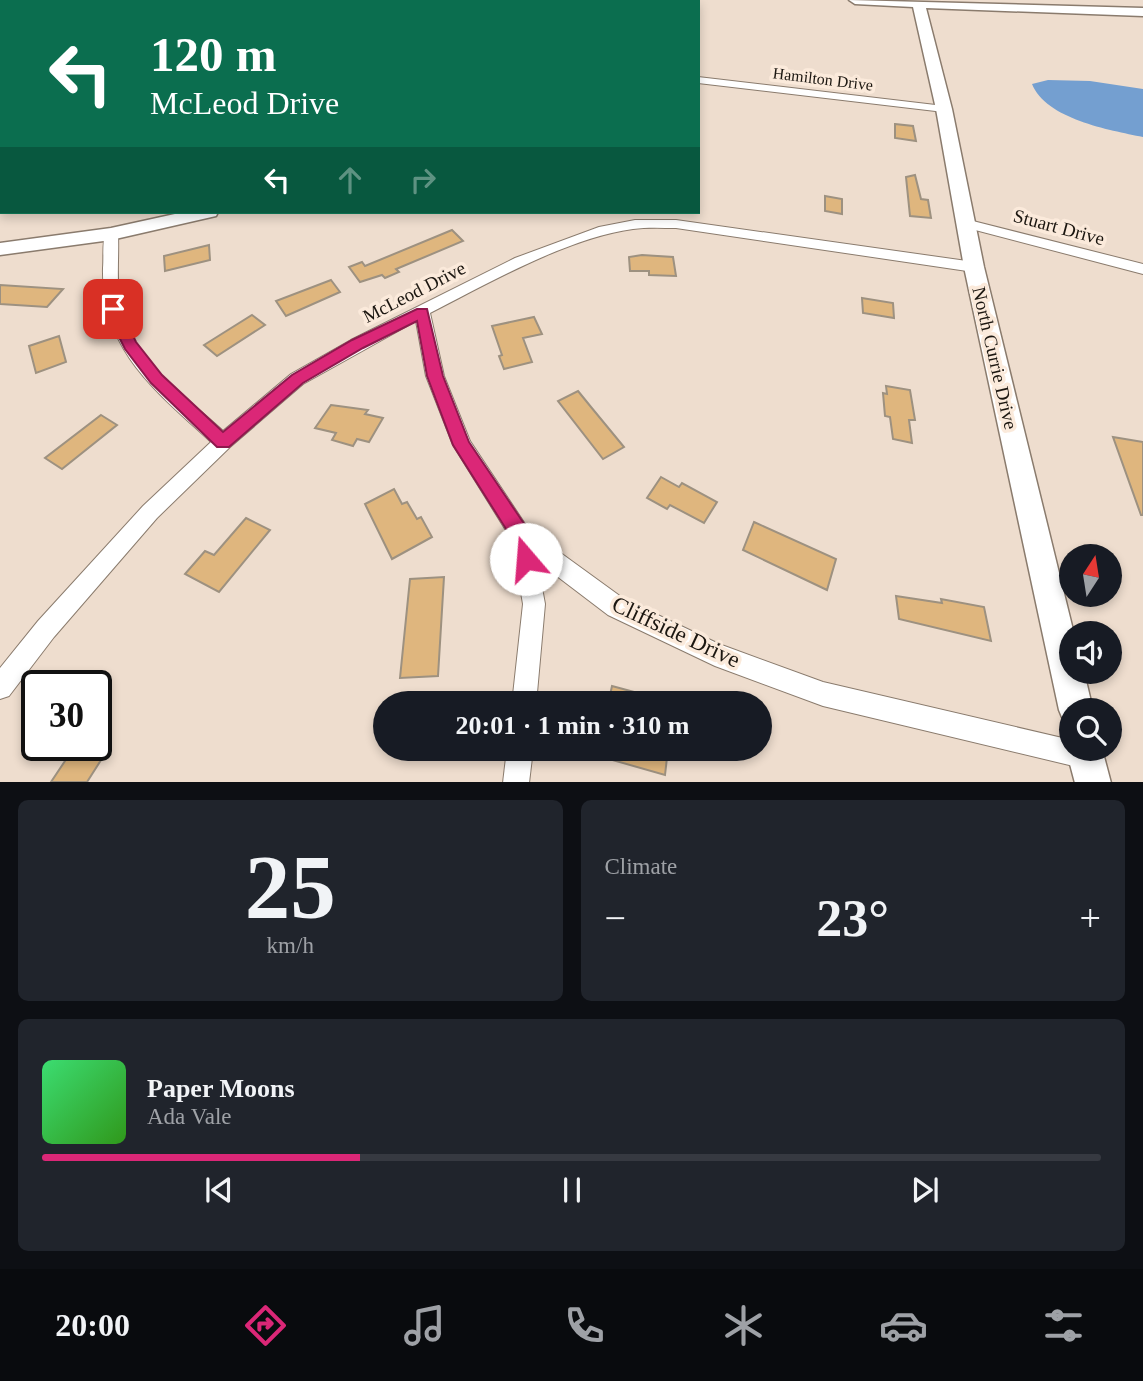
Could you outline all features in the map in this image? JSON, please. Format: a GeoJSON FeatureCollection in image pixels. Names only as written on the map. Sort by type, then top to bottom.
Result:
{"type":"FeatureCollection","features":[{"type":"Feature","properties":{"kind":"street"},"geometry":{"type":"LineString","coordinates":[[855,0],[919,5],[985,4],[1143,12]]}},
{"type":"Feature","properties":{"kind":"street","name":"North Currie Drive"},"geometry":{"type":"LineString","coordinates":[[919,5],[944,109],[974,267],[1073,698]]}},
{"type":"Feature","properties":{"kind":"street","name":"Hamilton Drive"},"geometry":{"type":"LineString","coordinates":[[700,80],[944,109]]}},
{"type":"Feature","properties":{"kind":"street"},"geometry":{"type":"LineString","coordinates":[[0,249],[111,234],[200,214]]}},
{"type":"Feature","properties":{"kind":"street","name":"Stuart Drive"},"geometry":{"type":"LineString","coordinates":[[965,223],[1143,269]]}},
{"type":"Feature","properties":{"kind":"street","name":"McLeod Drive"},"geometry":{"type":"LineString","coordinates":[[0,687],[46,629],[150,512],[223,442],[297,379],[357,344],[520,261],[604,230],[635,224],[676,224],[974,267]]}},
{"type":"Feature","properties":{"kind":"street"},"geometry":{"type":"LineString","coordinates":[[111,234],[113,309],[130,345],[156,379],[223,442]]}},
{"type":"Feature","properties":{"kind":"street","name":"Cliffside Drive"},"geometry":{"type":"LineString","coordinates":[[422,312],[435,376],[462,445],[522,537],[616,607],[715,654],[823,694],[1088,762]]}},
{"type":"Feature","properties":{"kind":"street"},"geometry":{"type":"LineString","coordinates":[[522,537],[534,604],[525,691]]}},
{"type":"Feature","properties":{"kind":"street"},"geometry":{"type":"LineString","coordinates":[[516,782],[519,761]]}},
{"type":"Feature","properties":{"kind":"water"},"geometry":{"type":"Polygon","coordinates":[[[1048,80],[1090,81],[1143,89],[1143,137],[1080,121],[1050,106],[1039,96],[1032,84],[1048,80]]]}},
{"type":"Feature","properties":{"kind":"building"},"geometry":{"type":"Polygon","coordinates":[[[895,124],[913,126],[916,141],[895,138],[895,124]]]}},
{"type":"Feature","properties":{"kind":"building"},"geometry":{"type":"Polygon","coordinates":[[[915,175],[921,199],[928,200],[931,218],[910,216],[906,177],[915,175]]]}},
{"type":"Feature","properties":{"kind":"building"},"geometry":{"type":"Polygon","coordinates":[[[825,196],[842,199],[842,214],[825,211],[825,196]]]}},
{"type":"Feature","properties":{"kind":"building"},"geometry":{"type":"Polygon","coordinates":[[[452,230],[463,241],[396,269],[399,272],[385,278],[382,275],[360,282],[349,267],[362,262],[365,266],[452,230]]]}},
{"type":"Feature","properties":{"kind":"building"},"geometry":{"type":"Polygon","coordinates":[[[209,245],[210,260],[165,271],[164,256],[209,245]]]}},
{"type":"Feature","properties":{"kind":"building"},"geometry":{"type":"Polygon","coordinates":[[[629,257],[673,257],[676,276],[630,271],[629,257]]]}},
{"type":"Feature","properties":{"kind":"building"},"geometry":{"type":"Polygon","coordinates":[[[331,280],[340,292],[286,316],[276,301],[331,280]]]}},
{"type":"Feature","properties":{"kind":"building"},"geometry":{"type":"Polygon","coordinates":[[[0,285],[63,289],[47,307],[0,304],[0,285]]]}},
{"type":"Feature","properties":{"kind":"building"},"geometry":{"type":"Polygon","coordinates":[[[862,298],[893,303],[894,318],[863,313],[862,298]]]}},
{"type":"Feature","properties":{"kind":"building"},"geometry":{"type":"Polygon","coordinates":[[[252,315],[265,325],[217,356],[204,345],[252,315]]]}},
{"type":"Feature","properties":{"kind":"building"},"geometry":{"type":"Polygon","coordinates":[[[534,317],[542,334],[523,338],[532,362],[504,369],[492,326],[534,317]]]}},
{"type":"Feature","properties":{"kind":"building"},"geometry":{"type":"Polygon","coordinates":[[[59,336],[66,362],[36,373],[29,346],[59,336]]]}},
{"type":"Feature","properties":{"kind":"building"},"geometry":{"type":"Polygon","coordinates":[[[886,386],[910,390],[915,420],[909,420],[912,443],[893,439],[890,417],[885,416],[883,393],[887,394],[886,386]]]}},
{"type":"Feature","properties":{"kind":"building"},"geometry":{"type":"Polygon","coordinates":[[[578,391],[624,447],[603,459],[558,401],[578,391]]]}},
{"type":"Feature","properties":{"kind":"building"},"geometry":{"type":"Polygon","coordinates":[[[331,405],[368,410],[365,414],[383,418],[369,442],[357,439],[353,446],[332,440],[336,433],[315,428],[331,405]]]}},
{"type":"Feature","properties":{"kind":"building"},"geometry":{"type":"Polygon","coordinates":[[[101,415],[117,425],[62,469],[45,458],[101,415]]]}},
{"type":"Feature","properties":{"kind":"building"},"geometry":{"type":"Polygon","coordinates":[[[1113,437],[1143,442],[1143,515],[1141,515],[1113,437]]]}},
{"type":"Feature","properties":{"kind":"building"},"geometry":{"type":"Polygon","coordinates":[[[661,477],[679,487],[682,483],[717,502],[704,523],[670,505],[667,509],[647,498],[661,477]]]}},
{"type":"Feature","properties":{"kind":"building"},"geometry":{"type":"Polygon","coordinates":[[[394,489],[402,504],[407,502],[417,519],[421,517],[432,537],[392,559],[365,504],[394,489]]]}},
{"type":"Feature","properties":{"kind":"building"},"geometry":{"type":"Polygon","coordinates":[[[246,518],[270,530],[219,592],[185,574],[205,551],[214,555],[246,518]]]}},
{"type":"Feature","properties":{"kind":"building"},"geometry":{"type":"Polygon","coordinates":[[[754,522],[836,559],[827,590],[743,550],[754,522]]]}},
{"type":"Feature","properties":{"kind":"building"},"geometry":{"type":"Polygon","coordinates":[[[444,577],[438,676],[400,678],[410,579],[444,577]]]}},
{"type":"Feature","properties":{"kind":"building"},"geometry":{"type":"Polygon","coordinates":[[[896,596],[942,603],[941,599],[984,607],[991,641],[899,619],[896,596]]]}},
{"type":"Feature","properties":{"kind":"building"},"geometry":{"type":"Polygon","coordinates":[[[612,686],[630,691],[611,691],[612,686]]]}},
{"type":"Feature","properties":{"kind":"building"},"geometry":{"type":"Polygon","coordinates":[[[65,761],[100,761],[87,782],[51,782],[65,761]]]}},
{"type":"Feature","properties":{"kind":"building"},"geometry":{"type":"Polygon","coordinates":[[[616,761],[667,761],[665,775],[616,761]]]}},
{"type":"Feature","properties":{"kind":"route"},"geometry":{"type":"LineString","coordinates":[[113,309],[130,345],[156,379],[223,442],[297,379],[357,344],[422,312],[435,376],[462,445],[522,537],[526,559]]}}]}
